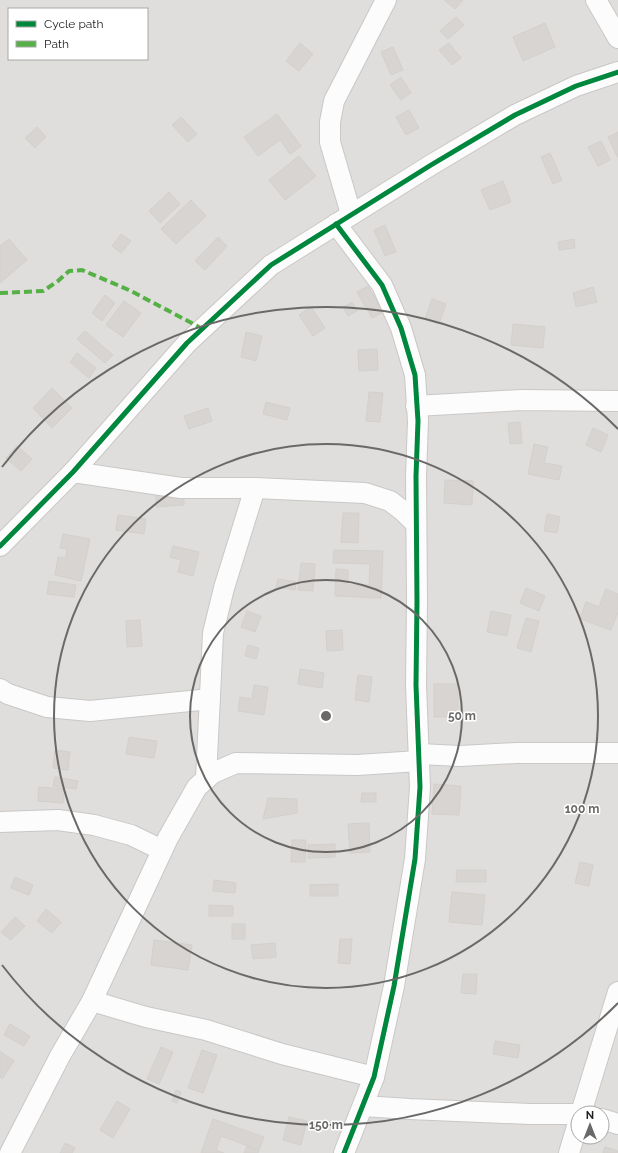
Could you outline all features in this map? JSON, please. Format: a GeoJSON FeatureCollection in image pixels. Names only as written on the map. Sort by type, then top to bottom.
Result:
{"type":"FeatureCollection","features":[{"type":"Feature","properties":{"kind":"street"},"geometry":{"type":"LineString","coordinates":[[344,1153],[374,1077],[394,986],[415,859],[420,787],[416,686],[416,476],[418,421],[415,375],[401,328],[382,285],[344,219],[330,142],[330,122],[334,101],[386,0]]}},
{"type":"Feature","properties":{"kind":"street"},"geometry":{"type":"LineString","coordinates":[[596,0],[618,38]]}},
{"type":"Feature","properties":{"kind":"street"},"geometry":{"type":"LineString","coordinates":[[0,546],[73,472],[188,343],[271,265],[431,165],[515,115],[576,86],[618,72]]}},
{"type":"Feature","properties":{"kind":"street"},"geometry":{"type":"LineString","coordinates":[[416,406],[521,400],[618,401]]}},
{"type":"Feature","properties":{"kind":"street"},"geometry":{"type":"LineString","coordinates":[[73,472],[180,488],[255,488],[366,493],[390,501],[416,524]]}},
{"type":"Feature","properties":{"kind":"street"},"geometry":{"type":"LineString","coordinates":[[206,779],[213,633],[224,588],[255,488]]}},
{"type":"Feature","properties":{"kind":"street"},"geometry":{"type":"LineString","coordinates":[[0,689],[8,694],[47,707],[90,711],[210,699]]}},
{"type":"Feature","properties":{"kind":"street"},"geometry":{"type":"LineString","coordinates":[[10,1153],[60,1056],[92,1001],[162,850],[197,787],[213,773],[236,763],[357,765],[419,758],[516,753],[618,753]]}},
{"type":"Feature","properties":{"kind":"street"},"geometry":{"type":"LineString","coordinates":[[0,822],[58,820],[94,825],[131,835],[162,850]]}},
{"type":"Feature","properties":{"kind":"street"},"geometry":{"type":"LineString","coordinates":[[583,1105],[618,992]]}},
{"type":"Feature","properties":{"kind":"street"},"geometry":{"type":"LineString","coordinates":[[92,1001],[146,1017],[206,1030],[282,1054],[374,1077]]}},
{"type":"Feature","properties":{"kind":"street"},"geometry":{"type":"LineString","coordinates":[[363,1106],[530,1114],[570,1114]]}},
{"type":"Feature","properties":{"kind":"shaded area"},"geometry":{"type":"Polygon","coordinates":[[[0,0],[618,0],[618,1153],[0,1153],[0,0]]]}},
{"type":"Feature","properties":{"kind":"building"},"geometry":{"type":"Polygon","coordinates":[[[444,0],[463,0],[455,9],[444,0]]]}},
{"type":"Feature","properties":{"kind":"building"},"geometry":{"type":"Polygon","coordinates":[[[456,17],[464,25],[448,39],[440,31],[456,17]]]}},
{"type":"Feature","properties":{"kind":"building"},"geometry":{"type":"Polygon","coordinates":[[[545,23],[555,47],[523,61],[513,37],[545,23]]]}},
{"type":"Feature","properties":{"kind":"building"},"geometry":{"type":"Polygon","coordinates":[[[300,43],[313,54],[299,71],[286,61],[300,43]]]}},
{"type":"Feature","properties":{"kind":"building"},"geometry":{"type":"Polygon","coordinates":[[[449,43],[461,58],[452,65],[439,50],[449,43]]]}},
{"type":"Feature","properties":{"kind":"building"},"geometry":{"type":"Polygon","coordinates":[[[393,47],[403,70],[391,75],[381,52],[393,47]]]}},
{"type":"Feature","properties":{"kind":"building"},"geometry":{"type":"Polygon","coordinates":[[[401,77],[411,93],[401,100],[390,85],[401,77]]]}},
{"type":"Feature","properties":{"kind":"building"},"geometry":{"type":"Polygon","coordinates":[[[409,110],[419,128],[406,135],[396,117],[409,110]]]}},
{"type":"Feature","properties":{"kind":"building"},"geometry":{"type":"Polygon","coordinates":[[[277,114],[301,146],[290,154],[280,140],[258,156],[244,137],[277,114]]]}},
{"type":"Feature","properties":{"kind":"building"},"geometry":{"type":"Polygon","coordinates":[[[181,117],[197,134],[188,142],[172,125],[181,117]]]}},
{"type":"Feature","properties":{"kind":"building"},"geometry":{"type":"Polygon","coordinates":[[[37,127],[46,137],[35,148],[25,138],[37,127]]]}},
{"type":"Feature","properties":{"kind":"building"},"geometry":{"type":"Polygon","coordinates":[[[618,132],[618,158],[608,137],[618,132]]]}},
{"type":"Feature","properties":{"kind":"building"},"geometry":{"type":"Polygon","coordinates":[[[601,141],[610,160],[598,166],[588,147],[601,141]]]}},
{"type":"Feature","properties":{"kind":"building"},"geometry":{"type":"Polygon","coordinates":[[[550,153],[562,180],[553,184],[541,157],[550,153]]]}},
{"type":"Feature","properties":{"kind":"building"},"geometry":{"type":"Polygon","coordinates":[[[299,156],[316,176],[285,200],[269,180],[299,156]]]}},
{"type":"Feature","properties":{"kind":"building"},"geometry":{"type":"Polygon","coordinates":[[[503,181],[511,202],[490,210],[481,190],[503,181]]]}},
{"type":"Feature","properties":{"kind":"building"},"geometry":{"type":"Polygon","coordinates":[[[169,192],[180,204],[160,223],[149,211],[169,192]]]}},
{"type":"Feature","properties":{"kind":"building"},"geometry":{"type":"Polygon","coordinates":[[[191,200],[206,216],[176,244],[161,229],[191,200]]]}},
{"type":"Feature","properties":{"kind":"building"},"geometry":{"type":"Polygon","coordinates":[[[385,225],[396,252],[385,256],[374,230],[385,225]]]}},
{"type":"Feature","properties":{"kind":"building"},"geometry":{"type":"Polygon","coordinates":[[[121,234],[131,241],[121,253],[112,246],[121,234]]]}},
{"type":"Feature","properties":{"kind":"building"},"geometry":{"type":"Polygon","coordinates":[[[218,237],[227,246],[205,270],[195,261],[218,237]]]}},
{"type":"Feature","properties":{"kind":"building"},"geometry":{"type":"Polygon","coordinates":[[[9,239],[27,260],[0,283],[0,246],[9,239]]]}},
{"type":"Feature","properties":{"kind":"building"},"geometry":{"type":"Polygon","coordinates":[[[574,239],[575,248],[559,250],[558,242],[574,239]]]}},
{"type":"Feature","properties":{"kind":"building"},"geometry":{"type":"Polygon","coordinates":[[[368,286],[383,312],[372,318],[357,292],[368,286]]]}},
{"type":"Feature","properties":{"kind":"building"},"geometry":{"type":"Polygon","coordinates":[[[593,287],[597,302],[576,307],[573,293],[593,287]]]}},
{"type":"Feature","properties":{"kind":"building"},"geometry":{"type":"Polygon","coordinates":[[[105,295],[115,303],[102,321],[92,313],[105,295]]]}},
{"type":"Feature","properties":{"kind":"building"},"geometry":{"type":"Polygon","coordinates":[[[432,299],[446,304],[439,324],[425,319],[432,299]]]}},
{"type":"Feature","properties":{"kind":"building"},"geometry":{"type":"Polygon","coordinates":[[[124,301],[141,313],[123,337],[106,325],[124,301]]]}},
{"type":"Feature","properties":{"kind":"building"},"geometry":{"type":"Polygon","coordinates":[[[352,302],[357,311],[348,316],[343,307],[352,302]]]}},
{"type":"Feature","properties":{"kind":"building"},"geometry":{"type":"Polygon","coordinates":[[[311,307],[325,328],[313,336],[299,315],[311,307]]]}},
{"type":"Feature","properties":{"kind":"building"},"geometry":{"type":"Polygon","coordinates":[[[513,324],[545,327],[543,348],[511,345],[513,324]]]}},
{"type":"Feature","properties":{"kind":"building"},"geometry":{"type":"Polygon","coordinates":[[[85,331],[113,355],[105,363],[77,339],[85,331]]]}},
{"type":"Feature","properties":{"kind":"building"},"geometry":{"type":"Polygon","coordinates":[[[246,332],[262,336],[256,361],[241,357],[246,332]]]}},
{"type":"Feature","properties":{"kind":"building"},"geometry":{"type":"Polygon","coordinates":[[[377,349],[378,370],[359,371],[358,350],[377,349]]]}},
{"type":"Feature","properties":{"kind":"building"},"geometry":{"type":"Polygon","coordinates":[[[77,353],[96,368],[89,378],[70,362],[77,353]]]}},
{"type":"Feature","properties":{"kind":"building"},"geometry":{"type":"Polygon","coordinates":[[[52,388],[72,408],[52,428],[33,408],[52,388]]]}},
{"type":"Feature","properties":{"kind":"building"},"geometry":{"type":"Polygon","coordinates":[[[369,392],[383,393],[380,422],[366,421],[369,392]]]}},
{"type":"Feature","properties":{"kind":"building"},"geometry":{"type":"Polygon","coordinates":[[[266,402],[290,408],[287,420],[263,414],[266,402]]]}},
{"type":"Feature","properties":{"kind":"building"},"geometry":{"type":"Polygon","coordinates":[[[208,408],[212,421],[189,429],[184,416],[208,408]]]}},
{"type":"Feature","properties":{"kind":"building"},"geometry":{"type":"Polygon","coordinates":[[[520,422],[522,443],[510,444],[508,423],[520,422]]]}},
{"type":"Feature","properties":{"kind":"building"},"geometry":{"type":"Polygon","coordinates":[[[593,428],[608,435],[601,452],[586,445],[593,428]]]}},
{"type":"Feature","properties":{"kind":"building"},"geometry":{"type":"Polygon","coordinates":[[[534,444],[548,447],[544,463],[562,466],[559,480],[528,474],[534,444]]]}},
{"type":"Feature","properties":{"kind":"building"},"geometry":{"type":"Polygon","coordinates":[[[17,446],[32,459],[21,471],[6,458],[17,446]]]}},
{"type":"Feature","properties":{"kind":"building"},"geometry":{"type":"Polygon","coordinates":[[[445,480],[473,481],[472,505],[444,503],[445,480]]]}},
{"type":"Feature","properties":{"kind":"building"},"geometry":{"type":"Polygon","coordinates":[[[184,494],[184,505],[156,507],[156,495],[184,494]]]}},
{"type":"Feature","properties":{"kind":"building"},"geometry":{"type":"Polygon","coordinates":[[[343,513],[359,513],[358,543],[341,542],[343,513]]]}},
{"type":"Feature","properties":{"kind":"building"},"geometry":{"type":"Polygon","coordinates":[[[547,514],[560,517],[557,533],[544,531],[547,514]]]}},
{"type":"Feature","properties":{"kind":"building"},"geometry":{"type":"Polygon","coordinates":[[[118,515],[146,519],[144,534],[116,530],[118,515]]]}},
{"type":"Feature","properties":{"kind":"building"},"geometry":{"type":"Polygon","coordinates":[[[63,534],[90,539],[81,581],[55,575],[58,557],[66,558],[67,549],[60,548],[63,534]]]}},
{"type":"Feature","properties":{"kind":"building"},"geometry":{"type":"Polygon","coordinates":[[[173,546],[199,552],[193,576],[178,572],[181,560],[170,557],[173,546]]]}},
{"type":"Feature","properties":{"kind":"building"},"geometry":{"type":"Polygon","coordinates":[[[334,550],[383,551],[381,598],[335,596],[336,569],[348,570],[348,585],[369,585],[370,564],[333,563],[334,550]]]}},
{"type":"Feature","properties":{"kind":"building"},"geometry":{"type":"Polygon","coordinates":[[[301,563],[315,564],[313,591],[298,590],[301,563]]]}},
{"type":"Feature","properties":{"kind":"building"},"geometry":{"type":"Polygon","coordinates":[[[278,579],[296,582],[295,590],[276,587],[278,579]]]}},
{"type":"Feature","properties":{"kind":"building"},"geometry":{"type":"Polygon","coordinates":[[[49,581],[76,585],[74,597],[47,594],[49,581]]]}},
{"type":"Feature","properties":{"kind":"building"},"geometry":{"type":"Polygon","coordinates":[[[526,588],[545,596],[539,611],[520,603],[526,588]]]}},
{"type":"Feature","properties":{"kind":"building"},"geometry":{"type":"Polygon","coordinates":[[[606,589],[618,594],[618,612],[611,630],[580,619],[586,602],[599,607],[606,589]]]}},
{"type":"Feature","properties":{"kind":"building"},"geometry":{"type":"Polygon","coordinates":[[[247,611],[261,616],[255,632],[241,627],[247,611]]]}},
{"type":"Feature","properties":{"kind":"building"},"geometry":{"type":"Polygon","coordinates":[[[491,611],[511,615],[507,636],[487,632],[491,611]]]}},
{"type":"Feature","properties":{"kind":"building"},"geometry":{"type":"Polygon","coordinates":[[[526,618],[539,621],[531,652],[517,648],[526,618]]]}},
{"type":"Feature","properties":{"kind":"building"},"geometry":{"type":"Polygon","coordinates":[[[140,620],[142,646],[127,647],[126,621],[140,620]]]}},
{"type":"Feature","properties":{"kind":"building"},"geometry":{"type":"Polygon","coordinates":[[[342,630],[343,650],[327,651],[326,631],[342,630]]]}},
{"type":"Feature","properties":{"kind":"building"},"geometry":{"type":"Polygon","coordinates":[[[248,645],[259,648],[256,659],[245,656],[248,645]]]}},
{"type":"Feature","properties":{"kind":"building"},"geometry":{"type":"Polygon","coordinates":[[[300,669],[324,673],[322,688],[298,684],[300,669]]]}},
{"type":"Feature","properties":{"kind":"building"},"geometry":{"type":"Polygon","coordinates":[[[358,675],[372,677],[369,702],[355,700],[358,675]]]}},
{"type":"Feature","properties":{"kind":"building"},"geometry":{"type":"Polygon","coordinates":[[[434,684],[458,684],[458,717],[434,717],[434,684]]]}},
{"type":"Feature","properties":{"kind":"building"},"geometry":{"type":"Polygon","coordinates":[[[254,685],[268,687],[264,715],[238,711],[240,697],[252,699],[254,685]]]}},
{"type":"Feature","properties":{"kind":"building"},"geometry":{"type":"Polygon","coordinates":[[[129,737],[157,741],[154,758],[126,754],[129,737]]]}},
{"type":"Feature","properties":{"kind":"building"},"geometry":{"type":"Polygon","coordinates":[[[55,750],[70,752],[68,770],[53,768],[55,750]]]}},
{"type":"Feature","properties":{"kind":"building"},"geometry":{"type":"Polygon","coordinates":[[[55,777],[78,781],[76,789],[53,786],[55,777]]]}},
{"type":"Feature","properties":{"kind":"building"},"geometry":{"type":"Polygon","coordinates":[[[434,784],[461,786],[459,815],[432,814],[434,784]]]}},
{"type":"Feature","properties":{"kind":"building"},"geometry":{"type":"Polygon","coordinates":[[[39,787],[65,789],[63,803],[38,801],[39,787]]]}},
{"type":"Feature","properties":{"kind":"building"},"geometry":{"type":"Polygon","coordinates":[[[362,793],[376,793],[376,802],[361,802],[362,793]]]}},
{"type":"Feature","properties":{"kind":"building"},"geometry":{"type":"Polygon","coordinates":[[[268,798],[297,799],[297,813],[263,819],[268,798]]]}},
{"type":"Feature","properties":{"kind":"building"},"geometry":{"type":"Polygon","coordinates":[[[369,823],[370,852],[350,853],[348,824],[369,823]]]}},
{"type":"Feature","properties":{"kind":"building"},"geometry":{"type":"Polygon","coordinates":[[[292,840],[306,840],[305,862],[291,862],[292,840]]]}},
{"type":"Feature","properties":{"kind":"building"},"geometry":{"type":"Polygon","coordinates":[[[335,844],[335,857],[308,858],[308,845],[335,844]]]}},
{"type":"Feature","properties":{"kind":"building"},"geometry":{"type":"Polygon","coordinates":[[[580,862],[593,865],[589,886],[575,883],[580,862]]]}},
{"type":"Feature","properties":{"kind":"building"},"geometry":{"type":"Polygon","coordinates":[[[457,870],[486,870],[486,882],[456,882],[457,870]]]}},
{"type":"Feature","properties":{"kind":"building"},"geometry":{"type":"Polygon","coordinates":[[[15,877],[33,885],[29,895],[11,888],[15,877]]]}},
{"type":"Feature","properties":{"kind":"building"},"geometry":{"type":"Polygon","coordinates":[[[214,880],[236,883],[235,893],[213,891],[214,880]]]}},
{"type":"Feature","properties":{"kind":"building"},"geometry":{"type":"Polygon","coordinates":[[[338,884],[338,896],[310,896],[310,885],[338,884]]]}},
{"type":"Feature","properties":{"kind":"building"},"geometry":{"type":"Polygon","coordinates":[[[452,892],[485,895],[482,925],[449,922],[452,892]]]}},
{"type":"Feature","properties":{"kind":"building"},"geometry":{"type":"Polygon","coordinates":[[[209,905],[233,906],[233,916],[209,916],[209,905]]]}},
{"type":"Feature","properties":{"kind":"building"},"geometry":{"type":"Polygon","coordinates":[[[46,909],[61,922],[52,933],[37,921],[46,909]]]}},
{"type":"Feature","properties":{"kind":"building"},"geometry":{"type":"Polygon","coordinates":[[[15,917],[25,926],[11,940],[1,932],[15,917]]]}},
{"type":"Feature","properties":{"kind":"building"},"geometry":{"type":"Polygon","coordinates":[[[232,924],[245,924],[245,939],[232,939],[232,924]]]}},
{"type":"Feature","properties":{"kind":"building"},"geometry":{"type":"Polygon","coordinates":[[[340,939],[352,939],[350,964],[338,963],[340,939]]]}},
{"type":"Feature","properties":{"kind":"building"},"geometry":{"type":"Polygon","coordinates":[[[154,940],[192,945],[188,970],[151,965],[154,940]]]}},
{"type":"Feature","properties":{"kind":"building"},"geometry":{"type":"Polygon","coordinates":[[[275,943],[276,957],[253,959],[251,945],[275,943]]]}},
{"type":"Feature","properties":{"kind":"building"},"geometry":{"type":"Polygon","coordinates":[[[463,974],[477,974],[476,994],[461,993],[463,974]]]}},
{"type":"Feature","properties":{"kind":"building"},"geometry":{"type":"Polygon","coordinates":[[[10,1024],[30,1036],[24,1046],[4,1035],[10,1024]]]}},
{"type":"Feature","properties":{"kind":"building"},"geometry":{"type":"Polygon","coordinates":[[[495,1041],[520,1045],[518,1058],[493,1054],[495,1041]]]}},
{"type":"Feature","properties":{"kind":"building"},"geometry":{"type":"Polygon","coordinates":[[[161,1047],[173,1052],[159,1084],[147,1079],[161,1047]]]}},
{"type":"Feature","properties":{"kind":"building"},"geometry":{"type":"Polygon","coordinates":[[[202,1050],[217,1055],[203,1093],[188,1088],[202,1050]]]}},
{"type":"Feature","properties":{"kind":"building"},"geometry":{"type":"Polygon","coordinates":[[[0,1051],[14,1061],[2,1079],[0,1077],[0,1051]]]}},
{"type":"Feature","properties":{"kind":"building"},"geometry":{"type":"Polygon","coordinates":[[[176,1090],[181,1092],[177,1103],[172,1101],[176,1090]]]}},
{"type":"Feature","properties":{"kind":"building"},"geometry":{"type":"Polygon","coordinates":[[[117,1101],[130,1109],[113,1138],[100,1130],[117,1101]]]}},
{"type":"Feature","properties":{"kind":"building"},"geometry":{"type":"Polygon","coordinates":[[[289,1117],[307,1121],[301,1145],[283,1140],[289,1117]]]}},
{"type":"Feature","properties":{"kind":"building"},"geometry":{"type":"Polygon","coordinates":[[[213,1119],[264,1137],[259,1150],[221,1136],[216,1150],[224,1153],[201,1153],[213,1119]]]}},
{"type":"Feature","properties":{"kind":"building"},"geometry":{"type":"Polygon","coordinates":[[[65,1143],[75,1148],[72,1153],[60,1153],[65,1143]]]}},
{"type":"Feature","properties":{"kind":"building"},"geometry":{"type":"Polygon","coordinates":[[[247,1146],[259,1151],[258,1153],[244,1153],[247,1146]]]}},
{"type":"Feature","properties":{"kind":"building"},"geometry":{"type":"Polygon","coordinates":[[[605,1147],[618,1151],[618,1153],[603,1153],[605,1147]]]}},
{"type":"Feature","properties":{"kind":"marked path"},"geometry":{"type":"LineString","coordinates":[[0,293],[43,291],[58,281],[69,271],[82,270],[129,290],[203,329]]}},
{"type":"Feature","properties":{"kind":"cycle path"},"geometry":{"type":"LineString","coordinates":[[0,546],[73,472],[187,343],[271,265],[431,165],[515,115],[576,86],[618,72]]}},
{"type":"Feature","properties":{"kind":"cycle path"},"geometry":{"type":"LineString","coordinates":[[336,224],[382,285],[401,328],[415,375],[418,421],[416,476],[416,685],[420,787],[415,859],[394,986],[374,1077],[344,1153]]}}]}
